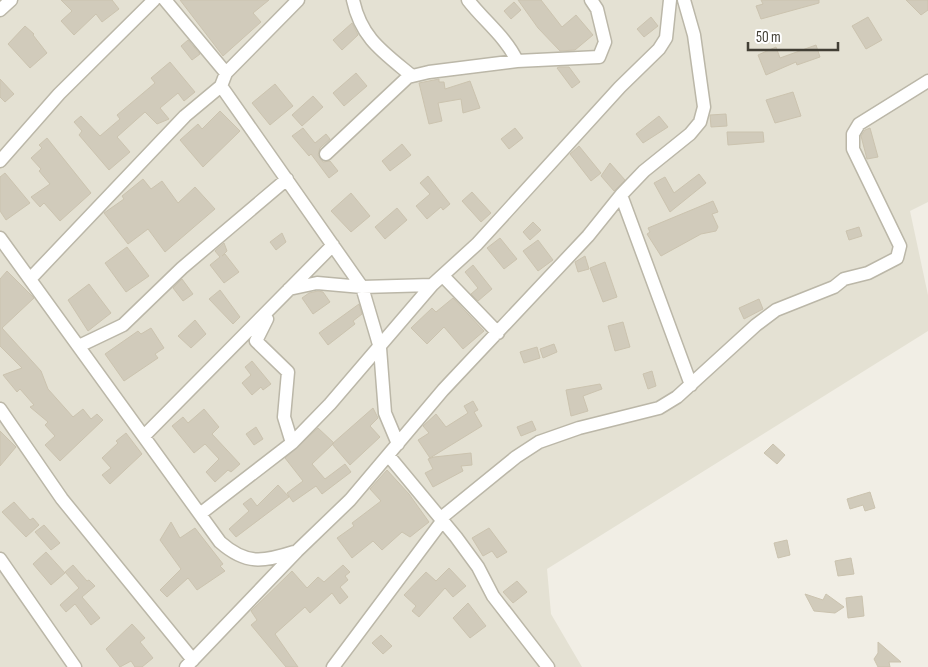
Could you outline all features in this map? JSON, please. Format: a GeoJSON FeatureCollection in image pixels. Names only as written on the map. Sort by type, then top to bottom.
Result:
{"type":"FeatureCollection","features":[{"type":"Feature","properties":{"kind":"street"},"geometry":{"type":"LineString","coordinates":[[0,10],[11,0]]}},
{"type":"Feature","properties":{"kind":"street"},"geometry":{"type":"LineString","coordinates":[[0,161],[60,94],[154,0]]}},
{"type":"Feature","properties":{"kind":"street"},"geometry":{"type":"LineString","coordinates":[[166,0],[226,73]]}},
{"type":"Feature","properties":{"kind":"street"},"geometry":{"type":"LineString","coordinates":[[30,279],[185,116],[221,86],[226,73],[298,0]]}},
{"type":"Feature","properties":{"kind":"street"},"geometry":{"type":"LineString","coordinates":[[353,0],[356,14],[370,40],[412,76]]}},
{"type":"Feature","properties":{"kind":"street"},"geometry":{"type":"LineString","coordinates":[[468,0],[484,20],[509,45],[517,61]]}},
{"type":"Feature","properties":{"kind":"street"},"geometry":{"type":"LineString","coordinates":[[326,154],[412,76],[517,61],[599,57],[605,42],[597,9],[591,0]]}},
{"type":"Feature","properties":{"kind":"street"},"geometry":{"type":"LineString","coordinates":[[200,514],[292,443],[380,348],[432,285],[477,244],[620,87],[659,49],[666,38],[670,0]]}},
{"type":"Feature","properties":{"kind":"street"},"geometry":{"type":"LineString","coordinates":[[0,410],[62,499],[190,664],[297,551],[350,500],[443,390],[588,236],[621,195],[644,171],[690,134],[700,122],[704,107],[694,35],[684,0]]}},
{"type":"Feature","properties":{"kind":"street"},"geometry":{"type":"LineString","coordinates":[[333,667],[430,538],[442,519],[516,456],[539,442],[579,428],[659,408],[691,385],[756,324],[776,310],[834,287],[844,279],[868,273],[897,258],[900,246],[854,148],[853,134],[859,124],[928,81]]}},
{"type":"Feature","properties":{"kind":"street"},"geometry":{"type":"LineString","coordinates":[[221,86],[362,287],[380,348],[384,413],[398,444]]}},
{"type":"Feature","properties":{"kind":"street"},"geometry":{"type":"LineString","coordinates":[[79,346],[123,324],[182,268],[287,179]]}},
{"type":"Feature","properties":{"kind":"street"},"geometry":{"type":"LineString","coordinates":[[621,195],[691,385]]}},
{"type":"Feature","properties":{"kind":"street"},"geometry":{"type":"LineString","coordinates":[[0,238],[220,542],[233,553],[252,560],[270,559],[297,551]]}},
{"type":"Feature","properties":{"kind":"street"},"geometry":{"type":"LineString","coordinates":[[144,436],[332,245]]}},
{"type":"Feature","properties":{"kind":"street"},"geometry":{"type":"LineString","coordinates":[[443,276],[498,333]]}},
{"type":"Feature","properties":{"kind":"street"},"geometry":{"type":"LineString","coordinates":[[289,289],[317,283],[362,287],[432,285]]}},
{"type":"Feature","properties":{"kind":"street"},"geometry":{"type":"LineString","coordinates":[[272,308],[256,341],[288,372],[284,417],[292,443]]}},
{"type":"Feature","properties":{"kind":"street"},"geometry":{"type":"LineString","coordinates":[[276,457],[286,428]]}},
{"type":"Feature","properties":{"kind":"street"},"geometry":{"type":"LineString","coordinates":[[388,455],[456,537],[478,567],[493,596],[548,667]]}},
{"type":"Feature","properties":{"kind":"street"},"geometry":{"type":"LineString","coordinates":[[430,538],[456,537]]}},
{"type":"Feature","properties":{"kind":"street"},"geometry":{"type":"LineString","coordinates":[[0,559],[75,667]]}},
{"type":"Feature","properties":{"kind":"shaded area"},"geometry":{"type":"Polygon","coordinates":[[[0,0],[928,0],[928,202],[910,211],[928,295],[928,331],[547,569],[551,614],[582,667],[0,667],[0,0]]]}},
{"type":"Feature","properties":{"kind":"building"},"geometry":{"type":"Polygon","coordinates":[[[61,0],[112,0],[119,9],[102,22],[96,14],[74,35],[61,21],[72,11],[61,0]]]}},
{"type":"Feature","properties":{"kind":"building"},"geometry":{"type":"Polygon","coordinates":[[[180,0],[269,0],[253,13],[261,22],[223,56],[180,0]]]}},
{"type":"Feature","properties":{"kind":"building"},"geometry":{"type":"Polygon","coordinates":[[[518,0],[541,0],[562,27],[576,15],[593,35],[575,50],[560,51],[538,28],[518,0]]]}},
{"type":"Feature","properties":{"kind":"building"},"geometry":{"type":"Polygon","coordinates":[[[761,0],[819,0],[819,3],[761,19],[756,6],[763,4],[761,0]]]}},
{"type":"Feature","properties":{"kind":"building"},"geometry":{"type":"Polygon","coordinates":[[[906,0],[928,0],[928,10],[921,15],[906,0]]]}},
{"type":"Feature","properties":{"kind":"building"},"geometry":{"type":"Polygon","coordinates":[[[514,2],[521,10],[511,19],[504,11],[514,2]]]}},
{"type":"Feature","properties":{"kind":"building"},"geometry":{"type":"Polygon","coordinates":[[[651,17],[658,26],[644,37],[637,29],[651,17]]]}},
{"type":"Feature","properties":{"kind":"building"},"geometry":{"type":"Polygon","coordinates":[[[868,17],[882,40],[866,49],[852,26],[868,17]]]}},
{"type":"Feature","properties":{"kind":"building"},"geometry":{"type":"Polygon","coordinates":[[[352,23],[358,35],[342,50],[333,40],[352,23]]]}},
{"type":"Feature","properties":{"kind":"building"},"geometry":{"type":"Polygon","coordinates":[[[25,26],[34,34],[47,53],[30,68],[8,44],[25,26]]]}},
{"type":"Feature","properties":{"kind":"building"},"geometry":{"type":"Polygon","coordinates":[[[188,40],[200,54],[192,60],[181,46],[188,40]]]}},
{"type":"Feature","properties":{"kind":"building"},"geometry":{"type":"Polygon","coordinates":[[[816,45],[820,57],[797,65],[796,62],[766,75],[758,55],[776,47],[780,58],[816,45]]]}},
{"type":"Feature","properties":{"kind":"building"},"geometry":{"type":"Polygon","coordinates":[[[170,62],[195,92],[184,101],[178,93],[160,108],[169,119],[157,124],[145,112],[117,137],[130,152],[109,170],[79,135],[82,131],[74,122],[81,116],[100,136],[120,119],[117,115],[155,83],[151,78],[170,62]]]}},
{"type":"Feature","properties":{"kind":"building"},"geometry":{"type":"Polygon","coordinates":[[[569,67],[580,82],[572,88],[557,68],[569,67]]]}},
{"type":"Feature","properties":{"kind":"building"},"geometry":{"type":"Polygon","coordinates":[[[356,73],[367,86],[344,106],[333,93],[356,73]]]}},
{"type":"Feature","properties":{"kind":"building"},"geometry":{"type":"Polygon","coordinates":[[[0,79],[14,94],[5,102],[0,97],[0,79]]]}},
{"type":"Feature","properties":{"kind":"building"},"geometry":{"type":"Polygon","coordinates":[[[439,79],[439,82],[444,82],[445,89],[470,81],[480,108],[463,113],[461,99],[438,103],[442,121],[429,124],[419,83],[439,79]]]}},
{"type":"Feature","properties":{"kind":"building"},"geometry":{"type":"Polygon","coordinates":[[[275,84],[293,106],[270,125],[252,103],[275,84]]]}},
{"type":"Feature","properties":{"kind":"building"},"geometry":{"type":"Polygon","coordinates":[[[793,92],[801,116],[775,123],[766,100],[793,92]]]}},
{"type":"Feature","properties":{"kind":"building"},"geometry":{"type":"Polygon","coordinates":[[[313,96],[323,107],[302,126],[292,115],[313,96]]]}},
{"type":"Feature","properties":{"kind":"building"},"geometry":{"type":"Polygon","coordinates":[[[220,111],[240,131],[203,167],[180,140],[198,124],[202,129],[220,111]]]}},
{"type":"Feature","properties":{"kind":"building"},"geometry":{"type":"Polygon","coordinates":[[[726,114],[727,126],[711,127],[710,115],[726,114]]]}},
{"type":"Feature","properties":{"kind":"building"},"geometry":{"type":"Polygon","coordinates":[[[659,116],[668,127],[643,143],[636,134],[659,116]]]}},
{"type":"Feature","properties":{"kind":"building"},"geometry":{"type":"Polygon","coordinates":[[[303,128],[315,143],[326,134],[330,139],[320,148],[318,155],[323,162],[330,161],[338,171],[329,178],[311,154],[309,156],[292,136],[303,128]]]}},
{"type":"Feature","properties":{"kind":"building"},"geometry":{"type":"Polygon","coordinates":[[[515,128],[523,138],[509,149],[501,139],[515,128]]]}},
{"type":"Feature","properties":{"kind":"building"},"geometry":{"type":"Polygon","coordinates":[[[870,128],[878,157],[867,159],[861,136],[865,130],[870,128]]]}},
{"type":"Feature","properties":{"kind":"building"},"geometry":{"type":"Polygon","coordinates":[[[727,132],[763,132],[764,142],[728,145],[727,132]]]}},
{"type":"Feature","properties":{"kind":"building"},"geometry":{"type":"Polygon","coordinates":[[[47,138],[91,193],[60,221],[44,203],[40,207],[31,197],[50,184],[39,171],[41,169],[31,158],[42,148],[39,145],[47,138]]]}},
{"type":"Feature","properties":{"kind":"building"},"geometry":{"type":"Polygon","coordinates":[[[402,144],[411,155],[390,171],[382,161],[402,144]]]}},
{"type":"Feature","properties":{"kind":"building"},"geometry":{"type":"Polygon","coordinates":[[[579,146],[601,173],[591,181],[570,154],[579,146]]]}},
{"type":"Feature","properties":{"kind":"building"},"geometry":{"type":"Polygon","coordinates":[[[610,163],[625,180],[614,191],[601,176],[610,163]]]}},
{"type":"Feature","properties":{"kind":"building"},"geometry":{"type":"Polygon","coordinates":[[[5,173],[30,203],[6,220],[0,211],[0,177],[5,173]]]}},
{"type":"Feature","properties":{"kind":"building"},"geometry":{"type":"Polygon","coordinates":[[[699,174],[706,183],[670,212],[654,183],[665,177],[674,193],[699,174]]]}},
{"type":"Feature","properties":{"kind":"building"},"geometry":{"type":"Polygon","coordinates":[[[428,176],[450,204],[443,210],[441,207],[427,219],[416,206],[430,194],[420,183],[428,176]]]}},
{"type":"Feature","properties":{"kind":"building"},"geometry":{"type":"Polygon","coordinates":[[[143,179],[151,189],[162,181],[178,203],[195,187],[215,209],[165,252],[148,229],[128,244],[104,213],[124,199],[122,196],[143,179]]]}},
{"type":"Feature","properties":{"kind":"building"},"geometry":{"type":"Polygon","coordinates":[[[472,192],[491,213],[481,222],[462,201],[472,192]]]}},
{"type":"Feature","properties":{"kind":"building"},"geometry":{"type":"Polygon","coordinates":[[[351,193],[370,216],[351,232],[331,211],[351,193]]]}},
{"type":"Feature","properties":{"kind":"building"},"geometry":{"type":"Polygon","coordinates":[[[713,201],[718,212],[712,214],[718,227],[716,231],[701,234],[661,256],[647,234],[650,232],[648,228],[713,201]]]}},
{"type":"Feature","properties":{"kind":"building"},"geometry":{"type":"Polygon","coordinates":[[[397,208],[407,220],[385,239],[375,227],[397,208]]]}},
{"type":"Feature","properties":{"kind":"building"},"geometry":{"type":"Polygon","coordinates":[[[533,222],[541,230],[530,240],[523,232],[533,222]]]}},
{"type":"Feature","properties":{"kind":"building"},"geometry":{"type":"Polygon","coordinates":[[[859,227],[862,236],[849,240],[846,231],[859,227]]]}},
{"type":"Feature","properties":{"kind":"building"},"geometry":{"type":"Polygon","coordinates":[[[282,233],[286,242],[276,250],[270,242],[282,233]]]}},
{"type":"Feature","properties":{"kind":"building"},"geometry":{"type":"Polygon","coordinates":[[[500,238],[517,259],[504,269],[487,248],[500,238]]]}},
{"type":"Feature","properties":{"kind":"building"},"geometry":{"type":"Polygon","coordinates":[[[538,240],[553,260],[538,271],[523,251],[538,240]]]}},
{"type":"Feature","properties":{"kind":"building"},"geometry":{"type":"Polygon","coordinates":[[[224,243],[227,251],[222,256],[225,254],[239,272],[224,283],[210,265],[220,257],[215,251],[224,243]]]}},
{"type":"Feature","properties":{"kind":"building"},"geometry":{"type":"Polygon","coordinates":[[[127,247],[149,276],[126,292],[105,263],[127,247]]]}},
{"type":"Feature","properties":{"kind":"building"},"geometry":{"type":"Polygon","coordinates":[[[585,256],[589,269],[578,272],[575,262],[585,256]]]}},
{"type":"Feature","properties":{"kind":"building"},"geometry":{"type":"Polygon","coordinates":[[[605,262],[617,297],[603,302],[590,268],[605,262]]]}},
{"type":"Feature","properties":{"kind":"building"},"geometry":{"type":"Polygon","coordinates":[[[473,265],[492,289],[478,301],[471,294],[478,288],[465,272],[473,265]]]}},
{"type":"Feature","properties":{"kind":"building"},"geometry":{"type":"Polygon","coordinates":[[[7,271],[34,298],[2,328],[41,371],[48,389],[73,417],[83,409],[91,419],[97,414],[103,420],[60,461],[45,445],[55,436],[45,425],[48,422],[30,407],[34,405],[20,389],[17,392],[3,375],[22,368],[0,346],[0,279],[7,271]]]}},
{"type":"Feature","properties":{"kind":"building"},"geometry":{"type":"Polygon","coordinates":[[[182,279],[193,294],[183,301],[173,288],[182,279]]]}},
{"type":"Feature","properties":{"kind":"building"},"geometry":{"type":"Polygon","coordinates":[[[89,284],[111,313],[88,331],[68,300],[89,284]]]}},
{"type":"Feature","properties":{"kind":"building"},"geometry":{"type":"Polygon","coordinates":[[[220,290],[240,317],[233,324],[209,299],[220,290]]]}},
{"type":"Feature","properties":{"kind":"building"},"geometry":{"type":"Polygon","coordinates":[[[323,292],[330,302],[313,314],[302,298],[309,293],[323,292]]]}},
{"type":"Feature","properties":{"kind":"building"},"geometry":{"type":"Polygon","coordinates":[[[453,298],[484,331],[463,349],[444,327],[427,344],[411,328],[432,308],[436,312],[453,298]]]}},
{"type":"Feature","properties":{"kind":"building"},"geometry":{"type":"Polygon","coordinates":[[[759,299],[763,309],[744,319],[739,308],[759,299]]]}},
{"type":"Feature","properties":{"kind":"building"},"geometry":{"type":"Polygon","coordinates":[[[359,304],[362,314],[353,321],[355,324],[328,345],[319,333],[359,304]]]}},
{"type":"Feature","properties":{"kind":"building"},"geometry":{"type":"Polygon","coordinates":[[[195,320],[206,334],[191,348],[178,336],[195,320]]]}},
{"type":"Feature","properties":{"kind":"building"},"geometry":{"type":"Polygon","coordinates":[[[623,322],[630,347],[615,351],[608,326],[623,322]]]}},
{"type":"Feature","properties":{"kind":"building"},"geometry":{"type":"Polygon","coordinates":[[[151,328],[164,348],[155,354],[158,358],[124,381],[105,354],[138,331],[141,334],[151,328]]]}},
{"type":"Feature","properties":{"kind":"building"},"geometry":{"type":"Polygon","coordinates":[[[554,344],[557,352],[543,358],[540,349],[554,344]]]}},
{"type":"Feature","properties":{"kind":"building"},"geometry":{"type":"Polygon","coordinates":[[[537,347],[540,358],[524,363],[520,352],[537,347]]]}},
{"type":"Feature","properties":{"kind":"building"},"geometry":{"type":"Polygon","coordinates":[[[252,361],[271,384],[263,390],[261,387],[252,395],[242,383],[251,375],[245,367],[252,361]]]}},
{"type":"Feature","properties":{"kind":"building"},"geometry":{"type":"Polygon","coordinates":[[[652,371],[656,386],[648,389],[643,374],[652,371]]]}},
{"type":"Feature","properties":{"kind":"building"},"geometry":{"type":"Polygon","coordinates":[[[600,384],[602,389],[583,396],[588,411],[571,416],[566,390],[600,384]]]}},
{"type":"Feature","properties":{"kind":"building"},"geometry":{"type":"Polygon","coordinates":[[[473,401],[478,410],[474,412],[482,426],[430,458],[418,440],[429,433],[423,426],[436,414],[446,427],[468,413],[464,406],[473,401]]]}},
{"type":"Feature","properties":{"kind":"building"},"geometry":{"type":"Polygon","coordinates":[[[373,408],[378,418],[370,426],[380,437],[350,465],[332,444],[373,408]]]}},
{"type":"Feature","properties":{"kind":"building"},"geometry":{"type":"Polygon","coordinates":[[[204,409],[219,427],[212,434],[240,464],[231,472],[228,470],[215,482],[206,472],[219,459],[205,444],[194,453],[172,426],[183,417],[188,423],[204,409]]]}},
{"type":"Feature","properties":{"kind":"building"},"geometry":{"type":"Polygon","coordinates":[[[532,421],[536,430],[521,436],[517,427],[532,421]]]}},
{"type":"Feature","properties":{"kind":"building"},"geometry":{"type":"Polygon","coordinates":[[[256,427],[263,439],[254,445],[246,434],[256,427]]]}},
{"type":"Feature","properties":{"kind":"building"},"geometry":{"type":"Polygon","coordinates":[[[318,428],[334,443],[312,464],[325,479],[345,464],[351,472],[322,494],[316,486],[293,502],[287,493],[303,481],[285,458],[318,428]]]}},
{"type":"Feature","properties":{"kind":"building"},"geometry":{"type":"Polygon","coordinates":[[[0,431],[16,447],[0,466],[0,431]]]}},
{"type":"Feature","properties":{"kind":"building"},"geometry":{"type":"Polygon","coordinates":[[[126,433],[142,454],[110,484],[102,475],[111,468],[102,458],[118,443],[116,441],[126,433]]]}},
{"type":"Feature","properties":{"kind":"building"},"geometry":{"type":"Polygon","coordinates":[[[773,444],[785,455],[777,464],[764,453],[773,444]]]}},
{"type":"Feature","properties":{"kind":"building"},"geometry":{"type":"Polygon","coordinates":[[[471,453],[472,465],[461,466],[463,471],[433,487],[425,473],[433,469],[428,459],[471,453]]]}},
{"type":"Feature","properties":{"kind":"building"},"geometry":{"type":"Polygon","coordinates":[[[387,470],[409,494],[429,522],[410,537],[402,532],[382,550],[373,541],[352,558],[337,538],[354,526],[352,523],[381,501],[370,489],[387,470]]]}},
{"type":"Feature","properties":{"kind":"building"},"geometry":{"type":"Polygon","coordinates":[[[278,485],[289,497],[236,537],[229,529],[249,511],[243,504],[251,498],[257,506],[278,485]]]}},
{"type":"Feature","properties":{"kind":"building"},"geometry":{"type":"Polygon","coordinates":[[[870,492],[875,508],[865,511],[863,505],[850,509],[847,499],[870,492]]]}},
{"type":"Feature","properties":{"kind":"building"},"geometry":{"type":"Polygon","coordinates":[[[14,502],[30,520],[33,518],[39,525],[26,537],[2,512],[14,502]]]}},
{"type":"Feature","properties":{"kind":"building"},"geometry":{"type":"Polygon","coordinates":[[[171,522],[180,538],[195,528],[223,564],[220,566],[225,571],[197,590],[188,578],[167,597],[160,590],[181,569],[160,540],[171,522]]]}},
{"type":"Feature","properties":{"kind":"building"},"geometry":{"type":"Polygon","coordinates":[[[44,525],[60,543],[51,550],[35,532],[44,525]]]}},
{"type":"Feature","properties":{"kind":"building"},"geometry":{"type":"Polygon","coordinates":[[[489,528],[507,552],[497,558],[492,551],[483,556],[472,538],[489,528]]]}},
{"type":"Feature","properties":{"kind":"building"},"geometry":{"type":"Polygon","coordinates":[[[787,540],[790,555],[778,558],[774,543],[787,540]]]}},
{"type":"Feature","properties":{"kind":"building"},"geometry":{"type":"Polygon","coordinates":[[[46,552],[65,573],[51,585],[33,564],[46,552]]]}},
{"type":"Feature","properties":{"kind":"building"},"geometry":{"type":"Polygon","coordinates":[[[851,558],[854,574],[838,576],[835,561],[851,558]]]}},
{"type":"Feature","properties":{"kind":"building"},"geometry":{"type":"Polygon","coordinates":[[[73,565],[87,581],[89,580],[95,586],[82,597],[100,618],[91,625],[75,604],[66,612],[60,605],[79,588],[65,572],[73,565]]]}},
{"type":"Feature","properties":{"kind":"building"},"geometry":{"type":"Polygon","coordinates":[[[343,565],[350,572],[345,576],[348,580],[340,587],[348,597],[340,604],[332,593],[310,613],[305,607],[275,634],[298,667],[286,667],[251,625],[257,620],[251,611],[292,571],[307,588],[318,577],[324,582],[343,565]]]}},
{"type":"Feature","properties":{"kind":"building"},"geometry":{"type":"Polygon","coordinates":[[[449,568],[466,586],[453,597],[445,588],[419,617],[412,611],[416,606],[404,595],[426,572],[436,581],[449,568]]]}},
{"type":"Feature","properties":{"kind":"building"},"geometry":{"type":"Polygon","coordinates":[[[517,581],[527,592],[513,603],[503,592],[517,581]]]}},
{"type":"Feature","properties":{"kind":"building"},"geometry":{"type":"Polygon","coordinates":[[[805,594],[823,600],[826,594],[844,607],[835,613],[814,611],[805,594]]]}},
{"type":"Feature","properties":{"kind":"building"},"geometry":{"type":"Polygon","coordinates":[[[862,596],[864,616],[848,618],[846,598],[862,596]]]}},
{"type":"Feature","properties":{"kind":"building"},"geometry":{"type":"Polygon","coordinates":[[[468,603],[486,626],[470,638],[453,618],[468,603]]]}},
{"type":"Feature","properties":{"kind":"building"},"geometry":{"type":"Polygon","coordinates":[[[132,624],[145,638],[140,642],[153,658],[142,667],[135,667],[131,661],[120,667],[106,649],[132,624]]]}},
{"type":"Feature","properties":{"kind":"building"},"geometry":{"type":"Polygon","coordinates":[[[381,635],[392,646],[383,654],[372,643],[381,635]]]}},
{"type":"Feature","properties":{"kind":"building"},"geometry":{"type":"Polygon","coordinates":[[[878,642],[901,662],[889,662],[890,667],[878,667],[874,659],[878,653],[878,642]]]}}]}
